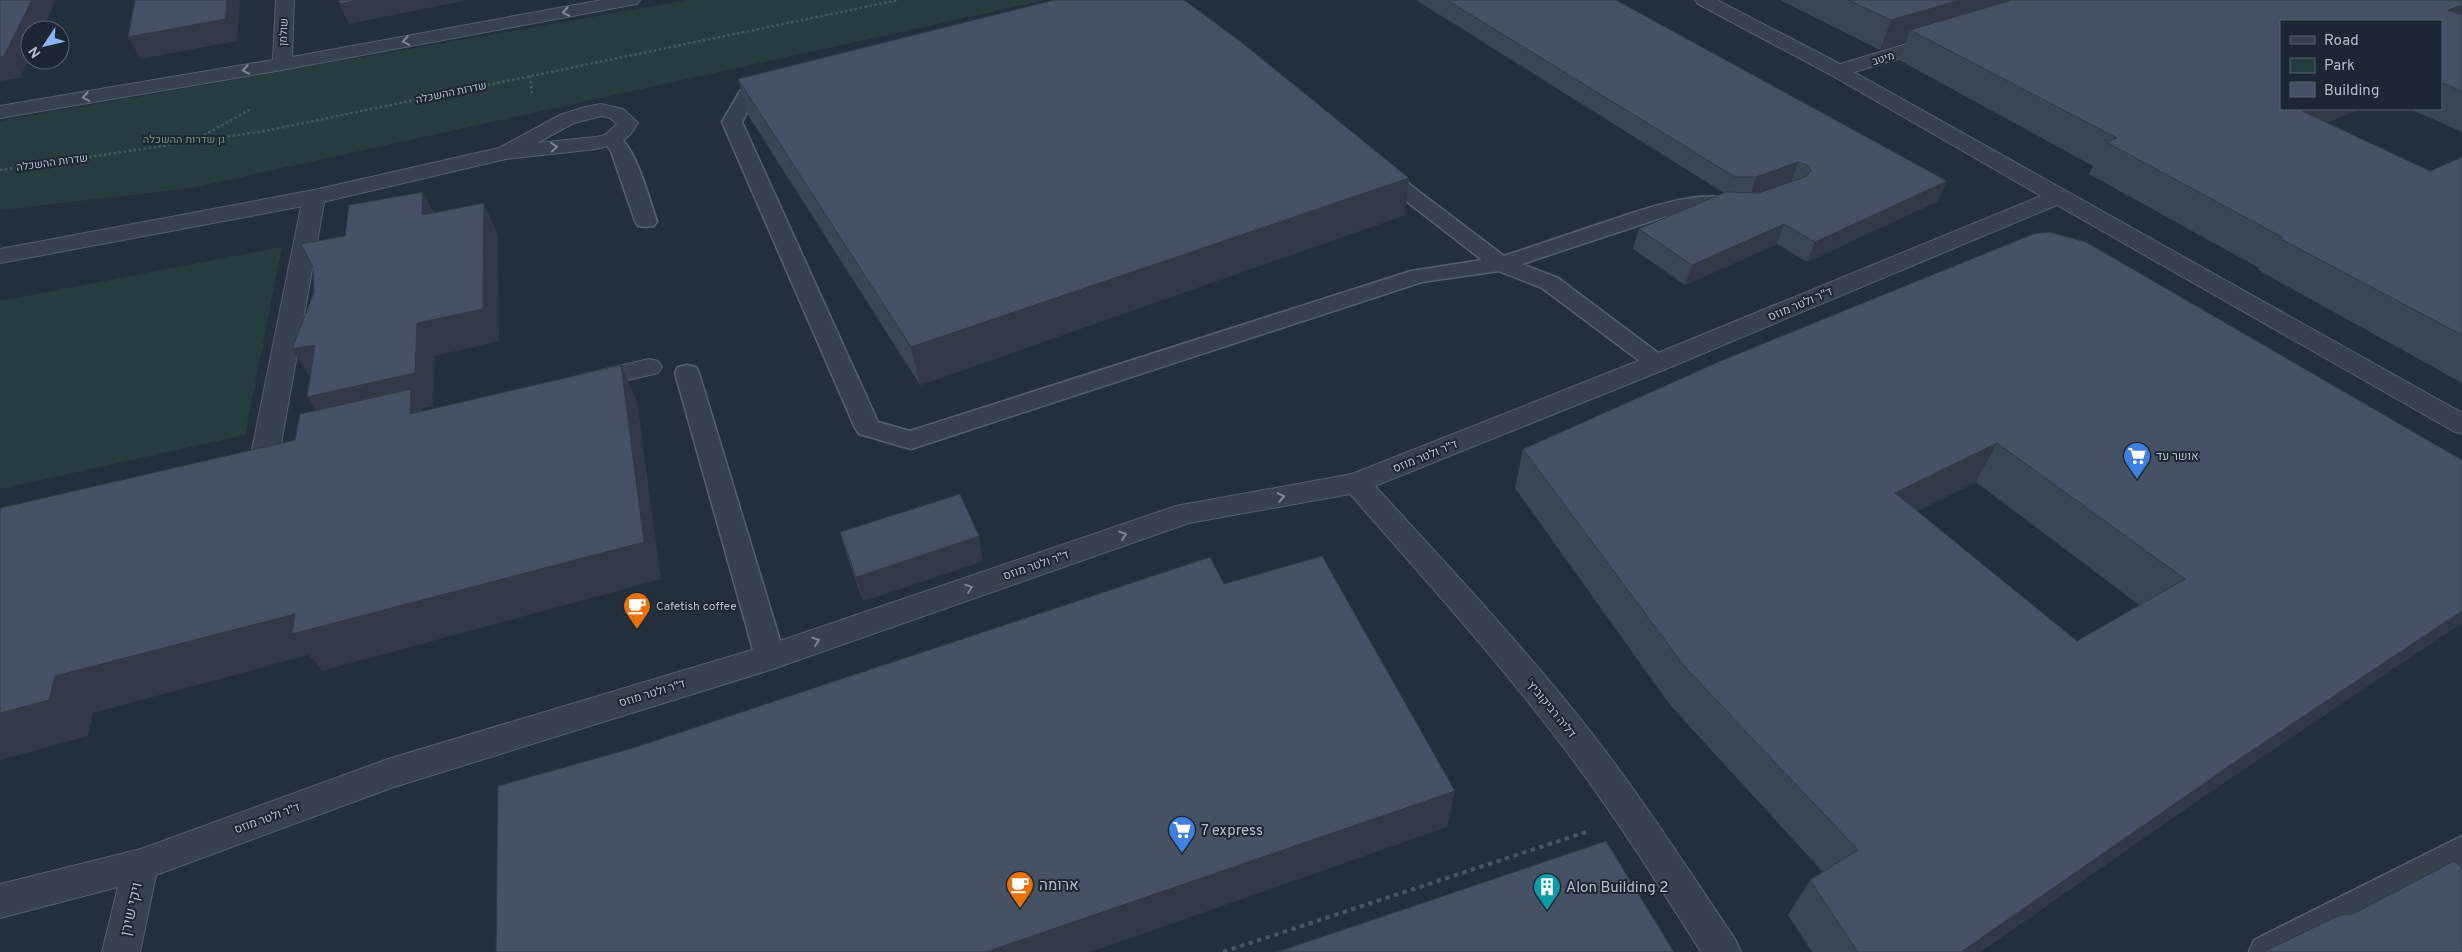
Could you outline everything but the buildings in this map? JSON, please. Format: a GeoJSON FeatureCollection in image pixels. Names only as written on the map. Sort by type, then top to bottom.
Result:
{"type":"FeatureCollection","features":[{"type":"Feature","properties":{"kind":"street","name":"שולמן"},"geometry":{"type":"LineString","coordinates":[[282,64],[285,0]]}},
{"type":"Feature","properties":{"kind":"street"},"geometry":{"type":"LineString","coordinates":[[0,112],[282,64],[631,0]]}},
{"type":"Feature","properties":{"kind":"street"},"geometry":{"type":"LineString","coordinates":[[1704,0],[1838,71],[2462,425]]}},
{"type":"Feature","properties":{"kind":"street","name":"מיטב"},"geometry":{"type":"LineString","coordinates":[[1838,71],[1950,37]]}},
{"type":"Feature","properties":{"kind":"street"},"geometry":{"type":"LineString","coordinates":[[0,256],[314,197],[506,153],[596,143],[612,139],[624,131],[628,123],[622,115],[611,111],[597,110],[571,116],[506,153]]}},
{"type":"Feature","properties":{"kind":"street","name":"ד\"ר ולטר מוזס"},"geometry":{"type":"LineString","coordinates":[[0,901],[141,865],[388,774],[770,657],[1186,513],[1356,484],[1657,363],[2059,196]]}},
{"type":"Feature","properties":{"kind":"street"},"geometry":{"type":"LineString","coordinates":[[265,455],[314,197]]}},
{"type":"Feature","properties":{"kind":"street"},"geometry":{"type":"LineString","coordinates":[[563,387],[649,367]]}},
{"type":"Feature","properties":{"kind":"street"},"geometry":{"type":"LineString","coordinates":[[236,462],[294,448]]}},
{"type":"Feature","properties":{"kind":"street","name":"'דליה רביקוביץ"},"geometry":{"type":"LineString","coordinates":[[1356,484],[1520,669],[1563,722],[1633,816],[1722,952]]}},
{"type":"Feature","properties":{"kind":"street","name":"ויקי שירן"},"geometry":{"type":"LineString","coordinates":[[121,952],[141,865]]}},
{"type":"Feature","properties":{"kind":"lane"},"geometry":{"type":"LineString","coordinates":[[792,83],[747,95],[732,122],[868,428],[911,440],[1419,276],[1501,264],[1663,210],[1700,204],[1752,205]]}},
{"type":"Feature","properties":{"kind":"lane"},"geometry":{"type":"LineString","coordinates":[[612,139],[621,150],[646,221]]}},
{"type":"Feature","properties":{"kind":"lane"},"geometry":{"type":"LineString","coordinates":[[1367,162],[1501,264],[1550,283],[1657,363]]}},
{"type":"Feature","properties":{"kind":"lane"},"geometry":{"type":"LineString","coordinates":[[687,374],[770,657]]}},
{"type":"Feature","properties":{"kind":"lane"},"geometry":{"type":"LineString","coordinates":[[2267,952],[2462,851]]}},
{"type":"Feature","properties":{"kind":"path","name":"שדרות ההשכלה"},"geometry":{"type":"LineString","coordinates":[[0,170],[265,131],[899,0]]}},
{"type":"Feature","properties":{"kind":"path"},"geometry":{"type":"LineString","coordinates":[[1223,952],[1633,816]]}},
{"type":"Feature","properties":{"kind":"green space","name":"גן שדרות ההשכלה"},"geometry":{"type":"Polygon","coordinates":[[[688,0],[1046,0],[192,188],[0,210],[0,121],[688,0]]]}},
{"type":"Feature","properties":{"kind":"green space"},"geometry":{"type":"Polygon","coordinates":[[[282,247],[245,435],[0,489],[0,301],[282,247]]]}},
{"type":"Feature","properties":{"kind":"place","name":"אושר עד"},"geometry":{"type":"Point","coordinates":[2137,480]}},
{"type":"Feature","properties":{"kind":"place","name":"Cafetish coffee"},"geometry":{"type":"Point","coordinates":[637,630]}},
{"type":"Feature","properties":{"kind":"place","name":"7 express"},"geometry":{"type":"Point","coordinates":[1182,854]}},
{"type":"Feature","properties":{"kind":"place","name":"ארומה"},"geometry":{"type":"Point","coordinates":[1020,909]}},
{"type":"Feature","properties":{"kind":"place","name":"Alon Building 2"},"geometry":{"type":"Point","coordinates":[1547,911]}}]}
